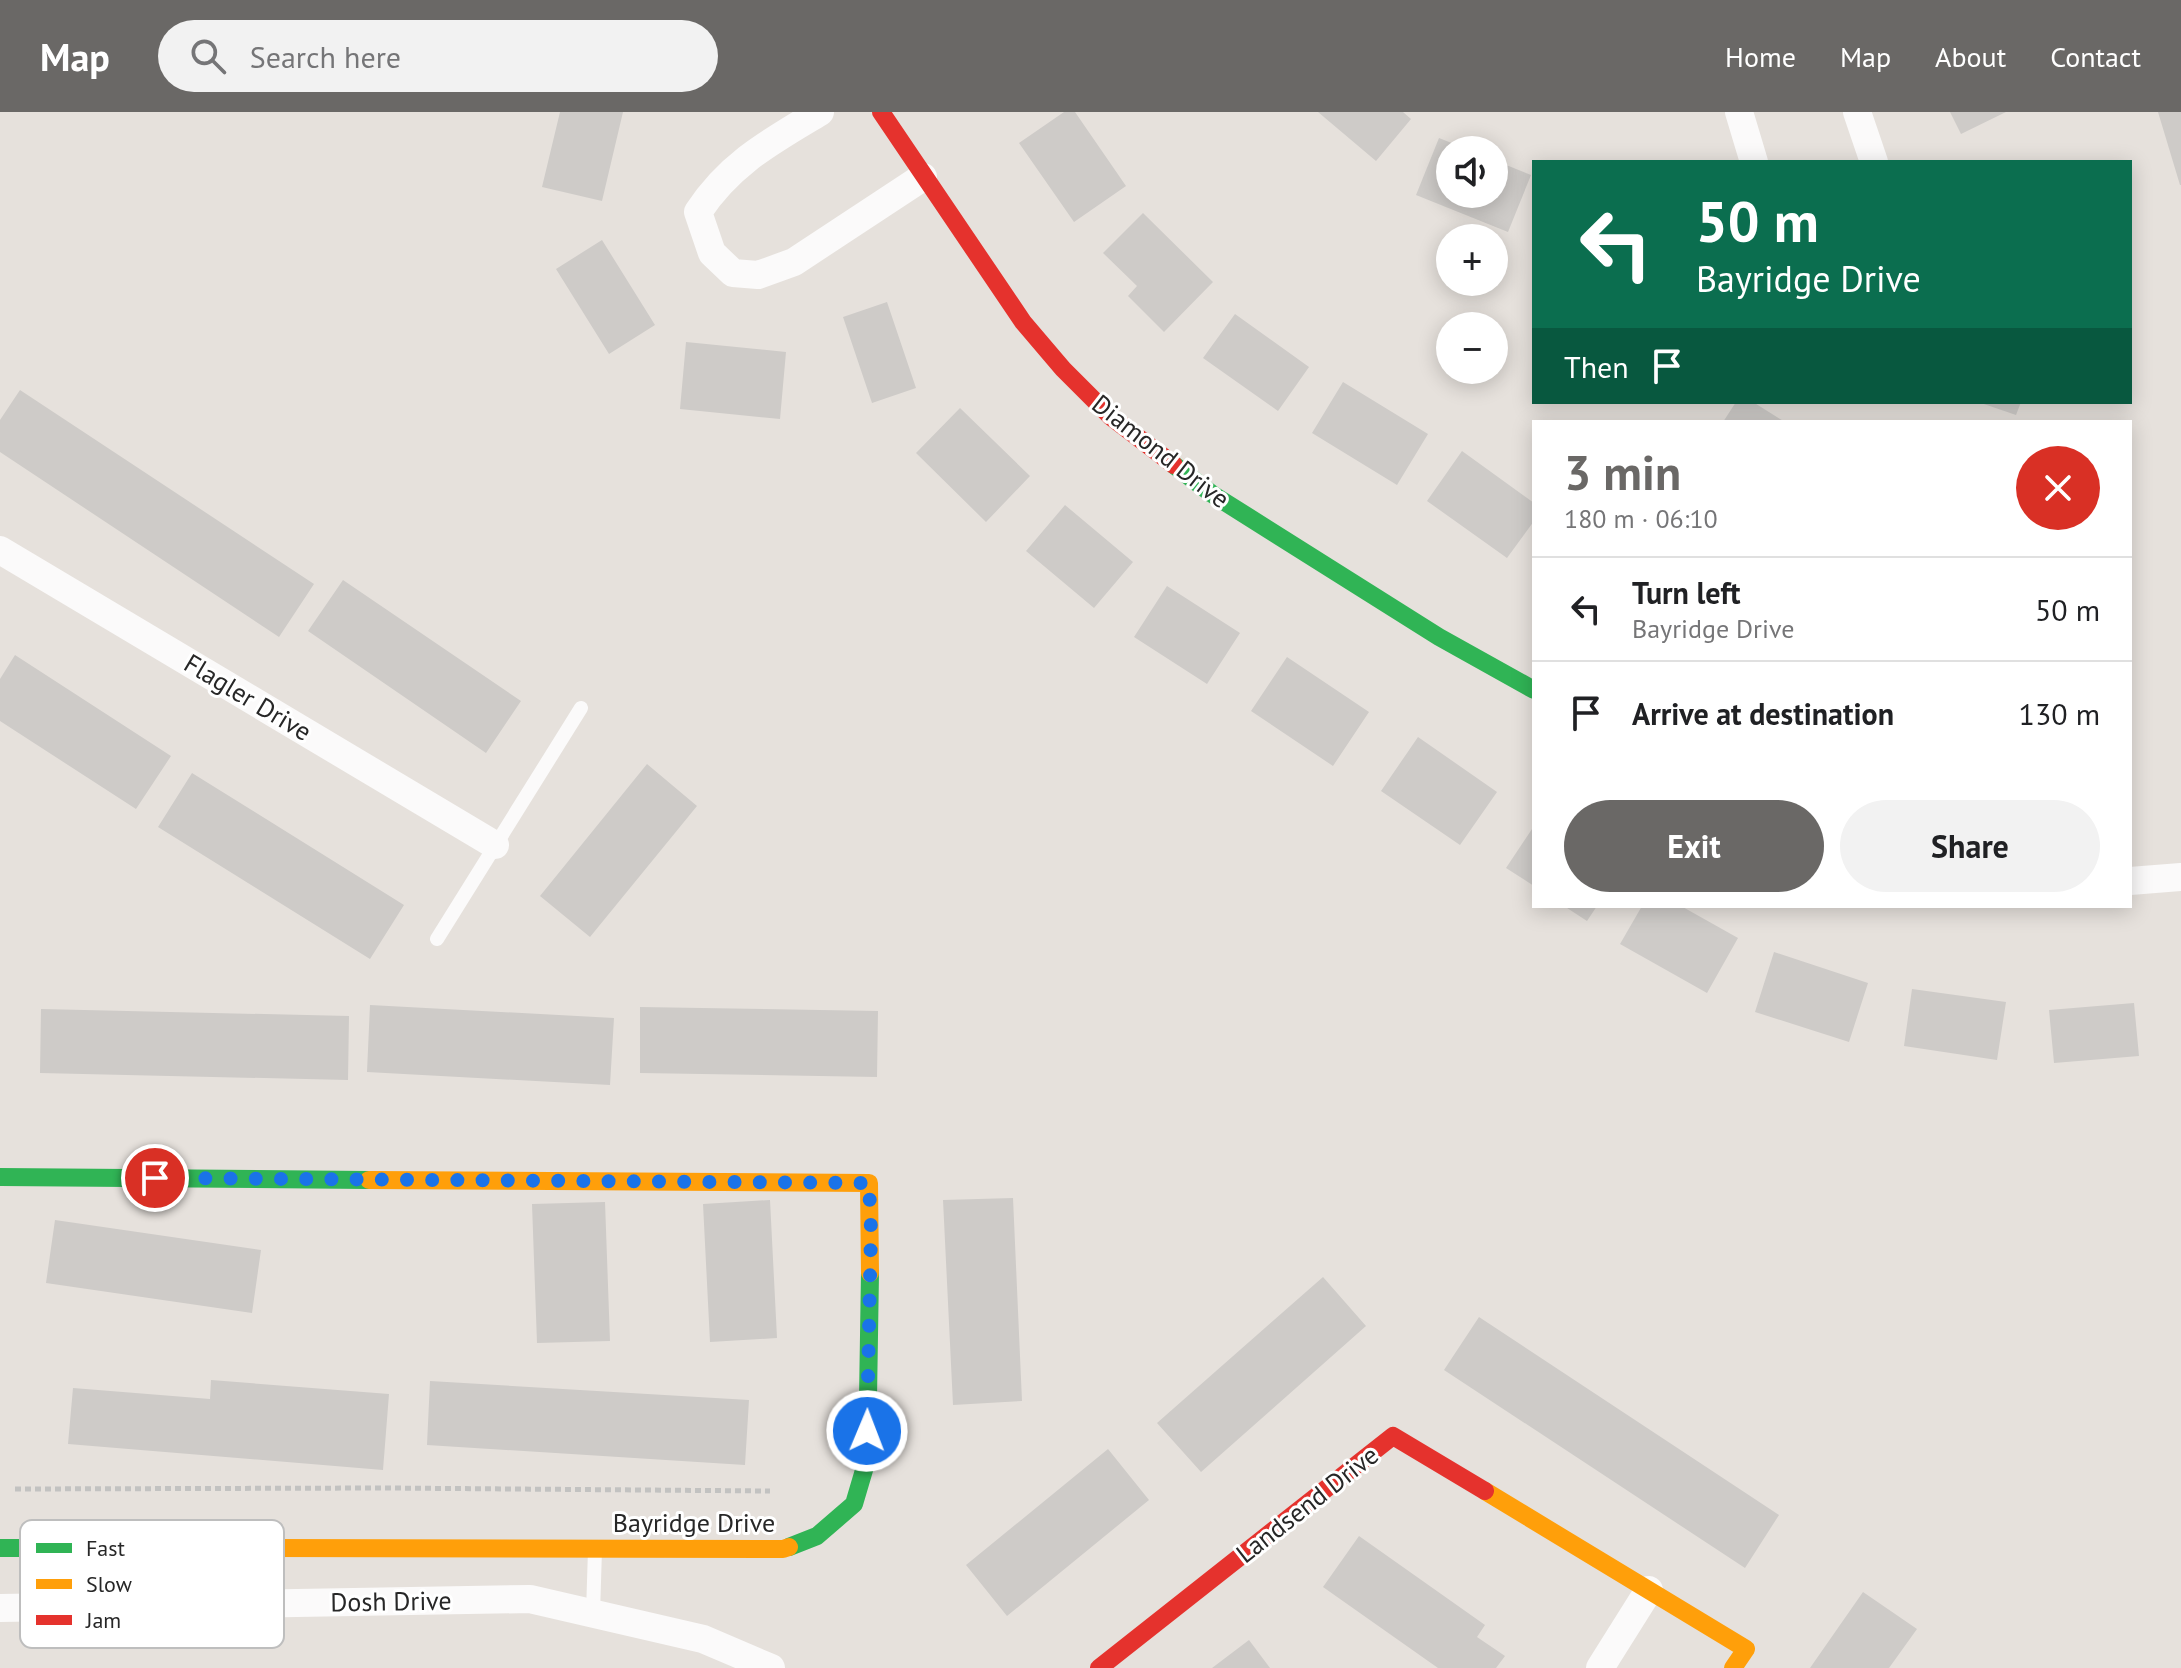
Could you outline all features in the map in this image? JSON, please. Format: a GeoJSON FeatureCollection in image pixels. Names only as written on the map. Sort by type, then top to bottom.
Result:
{"type":"FeatureCollection","features":[{"type":"Feature","properties":{"kind":"street"},"geometry":{"type":"LineString","coordinates":[[820,112],[745,158],[713,189],[698,212],[712,253],[733,273],[758,275],[794,262],[923,177]]}},
{"type":"Feature","properties":{"kind":"street","name":"Diamond Drive"},"geometry":{"type":"LineString","coordinates":[[881,112],[1023,322],[1063,369],[1110,416],[1212,494],[1439,637],[1532,689]]}},
{"type":"Feature","properties":{"kind":"street"},"geometry":{"type":"LineString","coordinates":[[1739,112],[1753,160]]}},
{"type":"Feature","properties":{"kind":"street"},"geometry":{"type":"LineString","coordinates":[[1857,112],[1873,160]]}},
{"type":"Feature","properties":{"kind":"street","name":"Flagler Drive"},"geometry":{"type":"LineString","coordinates":[[0,550],[495,845]]}},
{"type":"Feature","properties":{"kind":"street"},"geometry":{"type":"LineString","coordinates":[[2132,881],[2181,877]]}},
{"type":"Feature","properties":{"kind":"street","name":"Bayridge Drive"},"geometry":{"type":"LineString","coordinates":[[0,1177],[869,1183],[867,1460],[854,1504],[817,1536],[783,1549],[284,1548]]}},
{"type":"Feature","properties":{"kind":"street","name":"Landsend Drive"},"geometry":{"type":"LineString","coordinates":[[1099,1668],[1393,1436],[1746,1649],[1733,1668]]}},
{"type":"Feature","properties":{"kind":"street","name":"Bayridge Drive"},"geometry":{"type":"LineString","coordinates":[[0,1548],[20,1548]]}},
{"type":"Feature","properties":{"kind":"street"},"geometry":{"type":"LineString","coordinates":[[1600,1668],[1649,1590]]}},
{"type":"Feature","properties":{"kind":"street","name":"Dosh Drive"},"geometry":{"type":"LineString","coordinates":[[284,1603],[530,1599],[703,1639],[771,1668]]}},
{"type":"Feature","properties":{"kind":"street","name":"Dosh Drive"},"geometry":{"type":"LineString","coordinates":[[0,1608],[20,1608]]}},
{"type":"Feature","properties":{"kind":"lane"},"geometry":{"type":"LineString","coordinates":[[437,939],[581,708]]}},
{"type":"Feature","properties":{"kind":"lane"},"geometry":{"type":"LineString","coordinates":[[593,1613],[595,1549]]}},
{"type":"Feature","properties":{"kind":"path"},"geometry":{"type":"LineString","coordinates":[[15,1489],[770,1491]]}},
{"type":"Feature","properties":{"kind":"building"},"geometry":{"type":"Polygon","coordinates":[[[560,112],[623,112],[602,201],[542,187],[560,112]]]}},
{"type":"Feature","properties":{"kind":"building"},"geometry":{"type":"Polygon","coordinates":[[[1064,112],[1075,112],[1126,186],[1074,222],[1019,143],[1064,112]]]}},
{"type":"Feature","properties":{"kind":"building"},"geometry":{"type":"Polygon","coordinates":[[[1318,112],[1403,112],[1411,119],[1376,161],[1318,112]]]}},
{"type":"Feature","properties":{"kind":"building"},"geometry":{"type":"Polygon","coordinates":[[[1950,112],[2006,112],[1961,134],[1950,112]]]}},
{"type":"Feature","properties":{"kind":"building"},"geometry":{"type":"Polygon","coordinates":[[[2158,112],[2181,112],[2181,185],[2180,185],[2158,112]]]}},
{"type":"Feature","properties":{"kind":"building"},"geometry":{"type":"Polygon","coordinates":[[[1436,145],[1436,203],[1416,195],[1436,145]]]}},
{"type":"Feature","properties":{"kind":"building"},"geometry":{"type":"Polygon","coordinates":[[[1508,166],[1531,175],[1508,232],[1508,224],[1488,224],[1448,208],[1508,208],[1508,166]]]}},
{"type":"Feature","properties":{"kind":"building"},"geometry":{"type":"Polygon","coordinates":[[[1143,213],[1213,282],[1164,332],[1128,296],[1137,286],[1103,253],[1143,213]]]}},
{"type":"Feature","properties":{"kind":"building"},"geometry":{"type":"Polygon","coordinates":[[[602,240],[655,325],[609,354],[556,269],[602,240]]]}},
{"type":"Feature","properties":{"kind":"building"},"geometry":{"type":"Polygon","coordinates":[[[887,302],[916,388],[872,403],[843,317],[887,302]]]}},
{"type":"Feature","properties":{"kind":"building"},"geometry":{"type":"Polygon","coordinates":[[[1235,314],[1309,367],[1278,411],[1203,358],[1235,314]]]}},
{"type":"Feature","properties":{"kind":"building"},"geometry":{"type":"Polygon","coordinates":[[[686,342],[786,352],[780,419],[680,409],[686,342]]]}},
{"type":"Feature","properties":{"kind":"building"},"geometry":{"type":"Polygon","coordinates":[[[1343,382],[1428,434],[1397,485],[1312,433],[1343,382]]]}},
{"type":"Feature","properties":{"kind":"building"},"geometry":{"type":"Polygon","coordinates":[[[20,390],[314,584],[279,637],[0,452],[0,420],[20,390]]]}},
{"type":"Feature","properties":{"kind":"building"},"geometry":{"type":"Polygon","coordinates":[[[1735,404],[1756,404],[1782,420],[1724,420],[1735,404]]]}},
{"type":"Feature","properties":{"kind":"building"},"geometry":{"type":"Polygon","coordinates":[[[1984,404],[2020,404],[2016,415],[1984,404]]]}},
{"type":"Feature","properties":{"kind":"building"},"geometry":{"type":"Polygon","coordinates":[[[960,408],[1030,476],[986,522],[916,453],[960,408]]]}},
{"type":"Feature","properties":{"kind":"building"},"geometry":{"type":"Polygon","coordinates":[[[1462,451],[1532,502],[1532,524],[1507,558],[1427,501],[1462,451]]]}},
{"type":"Feature","properties":{"kind":"building"},"geometry":{"type":"Polygon","coordinates":[[[1065,505],[1133,562],[1094,608],[1026,551],[1065,505]]]}},
{"type":"Feature","properties":{"kind":"building"},"geometry":{"type":"Polygon","coordinates":[[[343,580],[521,701],[486,753],[308,631],[343,580]]]}},
{"type":"Feature","properties":{"kind":"building"},"geometry":{"type":"Polygon","coordinates":[[[1167,586],[1240,633],[1207,684],[1134,637],[1167,586]]]}},
{"type":"Feature","properties":{"kind":"building"},"geometry":{"type":"Polygon","coordinates":[[[15,655],[171,756],[136,809],[0,721],[0,679],[15,655]]]}},
{"type":"Feature","properties":{"kind":"building"},"geometry":{"type":"Polygon","coordinates":[[[1287,657],[1369,712],[1333,766],[1251,711],[1287,657]]]}},
{"type":"Feature","properties":{"kind":"building"},"geometry":{"type":"Polygon","coordinates":[[[1418,737],[1497,792],[1460,845],[1381,791],[1418,737]]]}},
{"type":"Feature","properties":{"kind":"building"},"geometry":{"type":"Polygon","coordinates":[[[647,764],[697,806],[590,937],[540,896],[647,764]]]}},
{"type":"Feature","properties":{"kind":"building"},"geometry":{"type":"Polygon","coordinates":[[[192,773],[404,905],[370,959],[158,827],[192,773]]]}},
{"type":"Feature","properties":{"kind":"building"},"geometry":{"type":"Polygon","coordinates":[[[1532,829],[1532,885],[1506,868],[1532,829]]]}},
{"type":"Feature","properties":{"kind":"building"},"geometry":{"type":"Polygon","coordinates":[[[1567,908],[1596,908],[1587,921],[1567,908]]]}},
{"type":"Feature","properties":{"kind":"building"},"geometry":{"type":"Polygon","coordinates":[[[1641,908],[1685,908],[1738,938],[1707,993],[1620,944],[1641,908]]]}},
{"type":"Feature","properties":{"kind":"building"},"geometry":{"type":"Polygon","coordinates":[[[1774,952],[1868,983],[1849,1042],[1755,1012],[1774,952]]]}},
{"type":"Feature","properties":{"kind":"building"},"geometry":{"type":"Polygon","coordinates":[[[1912,989],[2006,1002],[1997,1060],[1904,1046],[1912,989]]]}},
{"type":"Feature","properties":{"kind":"building"},"geometry":{"type":"Polygon","coordinates":[[[2134,1003],[2139,1056],[2054,1063],[2049,1010],[2134,1003]]]}},
{"type":"Feature","properties":{"kind":"building"},"geometry":{"type":"Polygon","coordinates":[[[370,1005],[614,1018],[610,1085],[367,1072],[370,1005]]]}},
{"type":"Feature","properties":{"kind":"building"},"geometry":{"type":"Polygon","coordinates":[[[640,1007],[878,1011],[877,1077],[640,1073],[640,1007]]]}},
{"type":"Feature","properties":{"kind":"building"},"geometry":{"type":"Polygon","coordinates":[[[41,1009],[349,1016],[348,1080],[40,1073],[41,1009]]]}},
{"type":"Feature","properties":{"kind":"building"},"geometry":{"type":"Polygon","coordinates":[[[1013,1198],[1022,1401],[953,1405],[943,1200],[1013,1198]]]}},
{"type":"Feature","properties":{"kind":"building"},"geometry":{"type":"Polygon","coordinates":[[[770,1200],[777,1338],[710,1342],[703,1204],[770,1200]]]}},
{"type":"Feature","properties":{"kind":"building"},"geometry":{"type":"Polygon","coordinates":[[[605,1202],[610,1341],[537,1343],[532,1204],[605,1202]]]}},
{"type":"Feature","properties":{"kind":"building"},"geometry":{"type":"Polygon","coordinates":[[[55,1220],[261,1250],[252,1313],[46,1283],[55,1220]]]}},
{"type":"Feature","properties":{"kind":"building"},"geometry":{"type":"Polygon","coordinates":[[[1323,1277],[1366,1326],[1201,1472],[1157,1423],[1323,1277]]]}},
{"type":"Feature","properties":{"kind":"building"},"geometry":{"type":"Polygon","coordinates":[[[1479,1317],[1779,1515],[1745,1568],[1444,1370],[1479,1317]]]}},
{"type":"Feature","properties":{"kind":"building"},"geometry":{"type":"Polygon","coordinates":[[[211,1380],[389,1394],[383,1470],[68,1444],[73,1388],[210,1399],[211,1380]]]}},
{"type":"Feature","properties":{"kind":"building"},"geometry":{"type":"Polygon","coordinates":[[[430,1381],[749,1400],[745,1465],[427,1445],[430,1381]]]}},
{"type":"Feature","properties":{"kind":"building"},"geometry":{"type":"Polygon","coordinates":[[[1108,1449],[1149,1500],[1007,1616],[966,1565],[1108,1449]]]}},
{"type":"Feature","properties":{"kind":"building"},"geometry":{"type":"Polygon","coordinates":[[[1359,1536],[1485,1625],[1477,1637],[1505,1656],[1496,1668],[1438,1668],[1323,1587],[1359,1536]]]}},
{"type":"Feature","properties":{"kind":"building"},"geometry":{"type":"Polygon","coordinates":[[[1863,1592],[1917,1629],[1889,1668],[1810,1668],[1863,1592]]]}},
{"type":"Feature","properties":{"kind":"building"},"geometry":{"type":"Polygon","coordinates":[[[1249,1640],[1270,1668],[1212,1668],[1249,1640]]]}},
{"type":"Feature","properties":{"kind":"traffic: fast"},"geometry":{"type":"LineString","coordinates":[[1174,465],[1212,494],[1439,637],[1532,689]]}},
{"type":"Feature","properties":{"kind":"traffic: fast"},"geometry":{"type":"LineString","coordinates":[[0,1177],[369,1180]]}},
{"type":"Feature","properties":{"kind":"traffic: fast"},"geometry":{"type":"LineString","coordinates":[[789,1547],[817,1536],[854,1504],[867,1460],[870,1273]]}},
{"type":"Feature","properties":{"kind":"traffic: fast"},"geometry":{"type":"LineString","coordinates":[[0,1548],[20,1548]]}},
{"type":"Feature","properties":{"kind":"traffic: slow"},"geometry":{"type":"LineString","coordinates":[[369,1180],[869,1183],[870,1273]]}},
{"type":"Feature","properties":{"kind":"traffic: slow"},"geometry":{"type":"LineString","coordinates":[[1485,1491],[1746,1649],[1733,1668]]}},
{"type":"Feature","properties":{"kind":"traffic: slow"},"geometry":{"type":"LineString","coordinates":[[284,1548],[789,1547]]}},
{"type":"Feature","properties":{"kind":"traffic: jam"},"geometry":{"type":"LineString","coordinates":[[881,112],[1023,322],[1063,369],[1110,416],[1174,465]]}},
{"type":"Feature","properties":{"kind":"traffic: jam"},"geometry":{"type":"LineString","coordinates":[[1099,1668],[1393,1436],[1485,1491]]}},
{"type":"Feature","properties":{"kind":"route"},"geometry":{"type":"LineString","coordinates":[[155,1178],[869,1183],[867,1431]]}}]}
